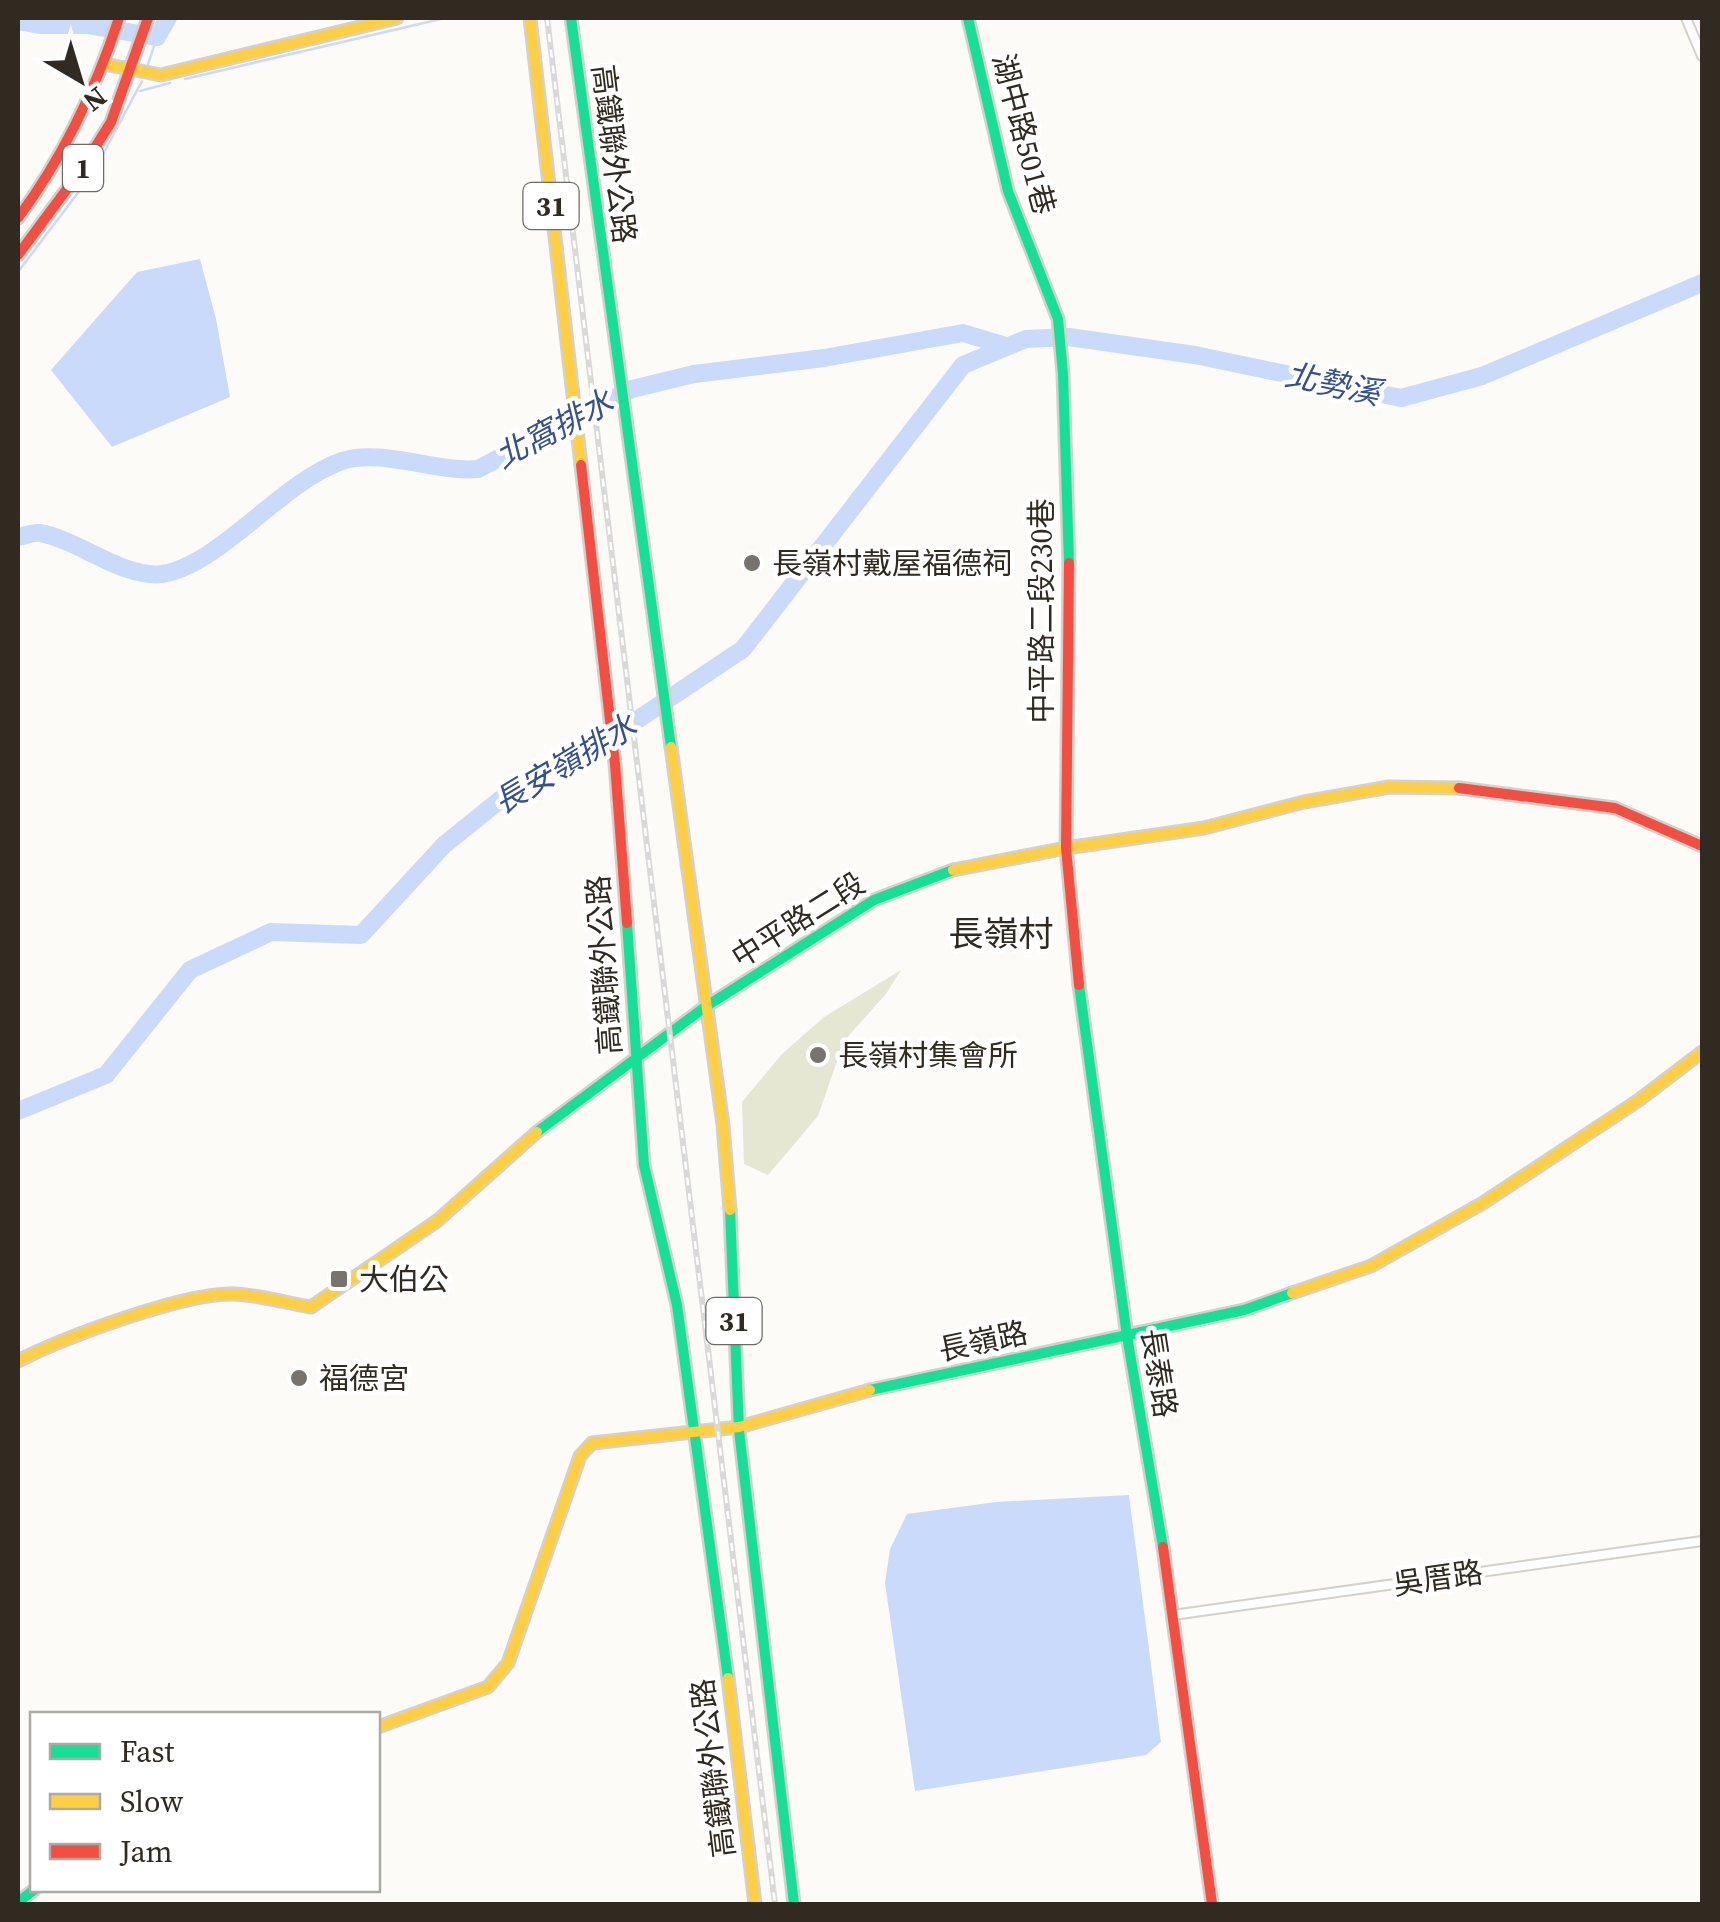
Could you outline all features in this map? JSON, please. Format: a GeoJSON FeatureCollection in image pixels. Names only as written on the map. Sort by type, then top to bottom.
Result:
{"type":"FeatureCollection","features":[{"type":"Feature","properties":{"kind":"street","name":"1"},"geometry":{"type":"LineString","coordinates":[[18,218],[71,142],[119,18]]}},
{"type":"Feature","properties":{"kind":"street","name":"1"},"geometry":{"type":"LineString","coordinates":[[18,255],[82,170],[110,122],[148,18]]}},
{"type":"Feature","properties":{"kind":"street"},"geometry":{"type":"LineString","coordinates":[[104,64],[161,75],[398,18]]}},
{"type":"Feature","properties":{"kind":"street","name":"高鐵聯外公路"},"geometry":{"type":"LineString","coordinates":[[530,18],[615,764],[644,1166],[677,1305],[755,1904]]}},
{"type":"Feature","properties":{"kind":"street","name":"高鐵聯外公路"},"geometry":{"type":"LineString","coordinates":[[571,18],[672,738],[731,1202],[739,1427],[794,1904]]}},
{"type":"Feature","properties":{"kind":"street","name":"湖中路501巷"},"geometry":{"type":"LineString","coordinates":[[968,18],[1008,192],[1058,319],[1064,374]]}},
{"type":"Feature","properties":{"kind":"street"},"geometry":{"type":"LineString","coordinates":[[1686,18],[1702,56]]}},
{"type":"Feature","properties":{"kind":"street","name":"中平路二段230巷"},"geometry":{"type":"LineString","coordinates":[[1064,374],[1064,470],[1069,519],[1066,848]]}},
{"type":"Feature","properties":{"kind":"street","name":"中平路二段"},"geometry":{"type":"LineString","coordinates":[[18,1362],[46,1346],[180,1302],[210,1296],[233,1294],[311,1306],[436,1221],[556,1115],[705,1006],[874,900],[942,872],[1066,848],[1204,828],[1322,799],[1389,788],[1514,792],[1615,808],[1702,846]]}},
{"type":"Feature","properties":{"kind":"street","name":"長泰路"},"geometry":{"type":"LineString","coordinates":[[1066,848],[1082,1012],[1212,1904]]}},
{"type":"Feature","properties":{"kind":"street","name":"長嶺路"},"geometry":{"type":"LineString","coordinates":[[380,1727],[488,1687],[498,1677],[520,1635],[551,1535],[585,1448],[602,1440],[739,1427],[845,1395],[1244,1310],[1371,1266],[1484,1203],[1639,1100],[1702,1052]]}},
{"type":"Feature","properties":{"kind":"street","name":"吳厝路"},"geometry":{"type":"LineString","coordinates":[[1173,1616],[1702,1540]]}},
{"type":"Feature","properties":{"kind":"green space"},"geometry":{"type":"Polygon","coordinates":[[[901,970],[886,994],[844,1041],[818,1116],[768,1175],[744,1164],[742,1102],[782,1054],[824,1017],[901,970]]]}},
{"type":"Feature","properties":{"kind":"water"},"geometry":{"type":"Polygon","coordinates":[[[200,259],[230,397],[112,447],[51,370],[137,272],[200,259]]]}},
{"type":"Feature","properties":{"kind":"water"},"geometry":{"type":"Polygon","coordinates":[[[1129,1495],[1161,1742],[1146,1755],[915,1791],[885,1583],[890,1549],[907,1514],[996,1502],[1129,1495]]]}},
{"type":"Feature","properties":{"kind":"waterway"},"geometry":{"type":"LineString","coordinates":[[18,21],[87,25],[157,37],[168,18]]}},
{"type":"Feature","properties":{"kind":"waterway"},"geometry":{"type":"LineString","coordinates":[[185,79],[445,18]]}},
{"type":"Feature","properties":{"kind":"waterway"},"geometry":{"type":"LineString","coordinates":[[148,64],[157,37]]}},
{"type":"Feature","properties":{"kind":"waterway"},"geometry":{"type":"LineString","coordinates":[[18,272],[93,173],[142,81]]}},
{"type":"Feature","properties":{"kind":"waterway"},"geometry":{"type":"LineString","coordinates":[[140,91],[170,83]]}},
{"type":"Feature","properties":{"kind":"waterway","name":"長安嶺排水"},"geometry":{"type":"LineString","coordinates":[[18,1111],[106,1075],[190,970],[271,932],[361,935],[444,845],[521,783],[640,718],[743,649],[963,365],[1026,339],[1069,337],[1195,355],[1401,398],[1482,376],[1702,283]]}},
{"type":"Feature","properties":{"kind":"waterway","name":"北窩排水"},"geometry":{"type":"LineString","coordinates":[[18,537],[40,533],[132,571],[162,574],[206,556],[296,486],[342,461],[374,457],[478,469],[632,389],[694,374],[824,358],[963,333],[1006,346]]}},
{"type":"Feature","properties":{"kind":"railway"},"geometry":{"type":"LineString","coordinates":[[547,18],[775,1904]]}},
{"type":"Feature","properties":{"kind":"traffic: fast"},"geometry":{"type":"LineString","coordinates":[[571,18],[671,747]]}},
{"type":"Feature","properties":{"kind":"traffic: fast"},"geometry":{"type":"LineString","coordinates":[[968,18],[1008,191],[1058,319],[1069,563]]}},
{"type":"Feature","properties":{"kind":"traffic: fast"},"geometry":{"type":"LineString","coordinates":[[537,1132],[705,1007],[874,900],[953,870]]}},
{"type":"Feature","properties":{"kind":"traffic: fast"},"geometry":{"type":"LineString","coordinates":[[627,923],[644,1165],[677,1305],[728,1678]]}},
{"type":"Feature","properties":{"kind":"traffic: fast"},"geometry":{"type":"LineString","coordinates":[[1079,985],[1127,1336],[1163,1547]]}},
{"type":"Feature","properties":{"kind":"traffic: fast"},"geometry":{"type":"LineString","coordinates":[[730,1210],[739,1430],[794,1904]]}},
{"type":"Feature","properties":{"kind":"traffic: fast"},"geometry":{"type":"LineString","coordinates":[[870,1390],[1244,1310],[1292,1293]]}},
{"type":"Feature","properties":{"kind":"traffic: fast"},"geometry":{"type":"LineString","coordinates":[[18,1902],[31,1892]]}},
{"type":"Feature","properties":{"kind":"traffic: slow"},"geometry":{"type":"LineString","coordinates":[[104,64],[161,75],[397,18]]}},
{"type":"Feature","properties":{"kind":"traffic: slow"},"geometry":{"type":"LineString","coordinates":[[530,18],[581,465]]}},
{"type":"Feature","properties":{"kind":"traffic: slow"},"geometry":{"type":"LineString","coordinates":[[671,747],[723,1125],[730,1210]]}},
{"type":"Feature","properties":{"kind":"traffic: slow"},"geometry":{"type":"LineString","coordinates":[[953,870],[1066,848],[1204,828],[1304,802],[1389,787],[1459,788]]}},
{"type":"Feature","properties":{"kind":"traffic: slow"},"geometry":{"type":"LineString","coordinates":[[1292,1293],[1371,1266],[1483,1203],[1639,1100],[1702,1052]]}},
{"type":"Feature","properties":{"kind":"traffic: slow"},"geometry":{"type":"LineString","coordinates":[[18,1361],[124,1318],[212,1295],[243,1295],[311,1307],[437,1221],[537,1132]]}},
{"type":"Feature","properties":{"kind":"traffic: slow"},"geometry":{"type":"LineString","coordinates":[[380,1726],[488,1687],[508,1663],[580,1456],[592,1443],[739,1427],[870,1390]]}},
{"type":"Feature","properties":{"kind":"traffic: slow"},"geometry":{"type":"LineString","coordinates":[[728,1678],[755,1904]]}},
{"type":"Feature","properties":{"kind":"traffic: jam"},"geometry":{"type":"LineString","coordinates":[[18,218],[77,122],[119,18]]}},
{"type":"Feature","properties":{"kind":"traffic: jam"},"geometry":{"type":"LineString","coordinates":[[18,255],[111,122],[148,18]]}},
{"type":"Feature","properties":{"kind":"traffic: jam"},"geometry":{"type":"LineString","coordinates":[[581,465],[615,764],[627,923]]}},
{"type":"Feature","properties":{"kind":"traffic: jam"},"geometry":{"type":"LineString","coordinates":[[1069,563],[1066,848],[1079,985]]}},
{"type":"Feature","properties":{"kind":"traffic: jam"},"geometry":{"type":"LineString","coordinates":[[1459,788],[1615,808],[1702,846]]}},
{"type":"Feature","properties":{"kind":"traffic: jam"},"geometry":{"type":"LineString","coordinates":[[1163,1547],[1212,1904]]}},
{"type":"Feature","properties":{"kind":"place","name":"長嶺村戴屋福德祠"},"geometry":{"type":"Point","coordinates":[752,563]}},
{"type":"Feature","properties":{"kind":"place","name":"長嶺村集會所"},"geometry":{"type":"Point","coordinates":[818,1055]}},
{"type":"Feature","properties":{"kind":"place","name":"大伯公"},"geometry":{"type":"Point","coordinates":[339,1279]}},
{"type":"Feature","properties":{"kind":"place","name":"福德宮"},"geometry":{"type":"Point","coordinates":[299,1378]}},
{"type":"Feature","properties":{"kind":"district","name":"長嶺村"},"geometry":{"type":"Point","coordinates":[1001,934]}},
{"type":"Feature","properties":{"kind":"water label","name":"北勢溪"},"geometry":{"type":"Point","coordinates":[1333,384]}}]}
